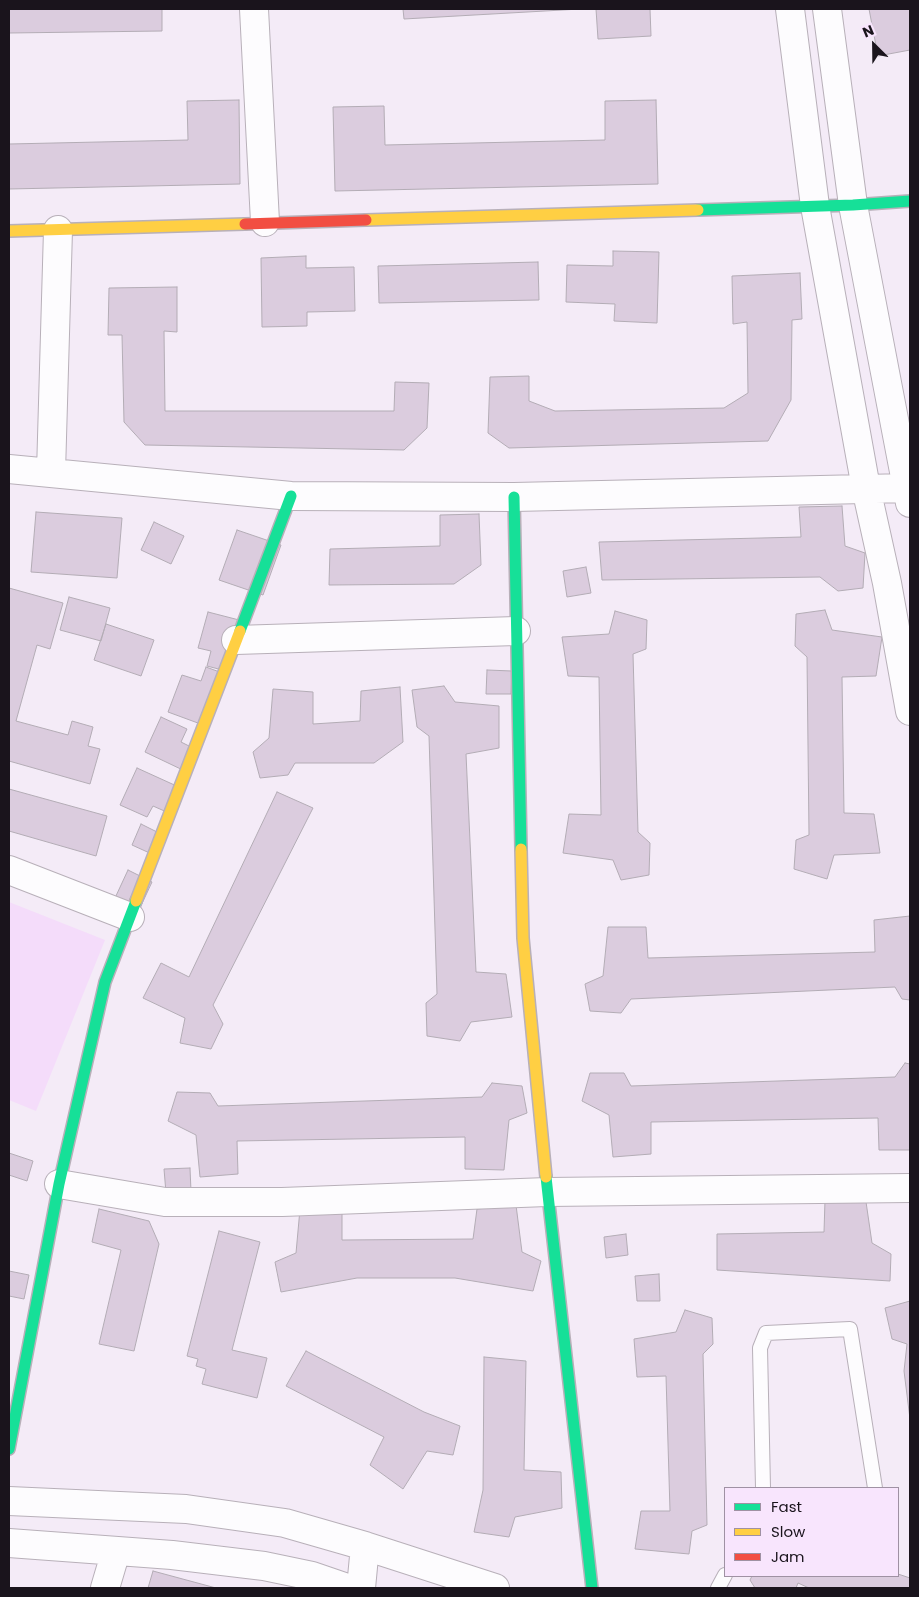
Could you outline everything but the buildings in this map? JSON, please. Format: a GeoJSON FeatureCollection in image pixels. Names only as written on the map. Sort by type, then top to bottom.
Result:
{"type":"FeatureCollection","features":[{"type":"Feature","properties":{"kind":"street"},"geometry":{"type":"LineString","coordinates":[[254,9],[266,222]]}},
{"type":"Feature","properties":{"kind":"street"},"geometry":{"type":"LineString","coordinates":[[790,9],[815,206],[866,488],[887,583],[910,711]]}},
{"type":"Feature","properties":{"kind":"street"},"geometry":{"type":"LineString","coordinates":[[9,469],[291,496],[514,497],[866,488],[909,495],[853,205],[827,9]]}},
{"type":"Feature","properties":{"kind":"street"},"geometry":{"type":"LineString","coordinates":[[9,231],[853,205],[910,201]]}},
{"type":"Feature","properties":{"kind":"street"},"geometry":{"type":"LineString","coordinates":[[51,472],[58,230]]}},
{"type":"Feature","properties":{"kind":"street"},"geometry":{"type":"LineString","coordinates":[[9,1449],[59,1184],[105,982],[291,496]]}},
{"type":"Feature","properties":{"kind":"street"},"geometry":{"type":"LineString","coordinates":[[514,497],[523,938],[547,1192],[592,1588]]}},
{"type":"Feature","properties":{"kind":"street"},"geometry":{"type":"LineString","coordinates":[[236,640],[516,631]]}},
{"type":"Feature","properties":{"kind":"street"},"geometry":{"type":"LineString","coordinates":[[9,870],[130,917]]}},
{"type":"Feature","properties":{"kind":"street"},"geometry":{"type":"LineString","coordinates":[[59,1184],[165,1202],[282,1202],[547,1192],[910,1188]]}},
{"type":"Feature","properties":{"kind":"street"},"geometry":{"type":"LineString","coordinates":[[9,1501],[186,1509],[285,1523],[366,1546],[495,1588]]}},
{"type":"Feature","properties":{"kind":"street"},"geometry":{"type":"LineString","coordinates":[[9,1543],[172,1555],[264,1566],[312,1576],[347,1588]]}},
{"type":"Feature","properties":{"kind":"street"},"geometry":{"type":"LineString","coordinates":[[361,1588],[366,1546]]}},
{"type":"Feature","properties":{"kind":"street"},"geometry":{"type":"LineString","coordinates":[[105,1588],[116,1551]]}},
{"type":"Feature","properties":{"kind":"lane"},"geometry":{"type":"LineString","coordinates":[[763,1487],[760,1348],[766,1333],[850,1329],[875,1487]]}},
{"type":"Feature","properties":{"kind":"lane"},"geometry":{"type":"LineString","coordinates":[[718,1588],[724,1577]]}},
{"type":"Feature","properties":{"kind":"shaded area"},"geometry":{"type":"Polygon","coordinates":[[[9,902],[105,940],[36,1111],[9,1100],[9,902]]]}},
{"type":"Feature","properties":{"kind":"traffic: fast"},"geometry":{"type":"LineString","coordinates":[[698,210],[853,205],[910,201]]}},
{"type":"Feature","properties":{"kind":"traffic: fast"},"geometry":{"type":"LineString","coordinates":[[240,631],[291,496]]}},
{"type":"Feature","properties":{"kind":"traffic: fast"},"geometry":{"type":"LineString","coordinates":[[514,497],[521,849]]}},
{"type":"Feature","properties":{"kind":"traffic: fast"},"geometry":{"type":"LineString","coordinates":[[9,1449],[59,1184],[105,982],[136,901]]}},
{"type":"Feature","properties":{"kind":"traffic: fast"},"geometry":{"type":"LineString","coordinates":[[546,1177],[592,1588]]}},
{"type":"Feature","properties":{"kind":"traffic: slow"},"geometry":{"type":"LineString","coordinates":[[366,220],[698,210]]}},
{"type":"Feature","properties":{"kind":"traffic: slow"},"geometry":{"type":"LineString","coordinates":[[9,231],[245,224]]}},
{"type":"Feature","properties":{"kind":"traffic: slow"},"geometry":{"type":"LineString","coordinates":[[136,901],[240,631]]}},
{"type":"Feature","properties":{"kind":"traffic: slow"},"geometry":{"type":"LineString","coordinates":[[521,849],[523,938],[546,1177]]}},
{"type":"Feature","properties":{"kind":"traffic: jam"},"geometry":{"type":"LineString","coordinates":[[245,224],[366,220]]}}]}
